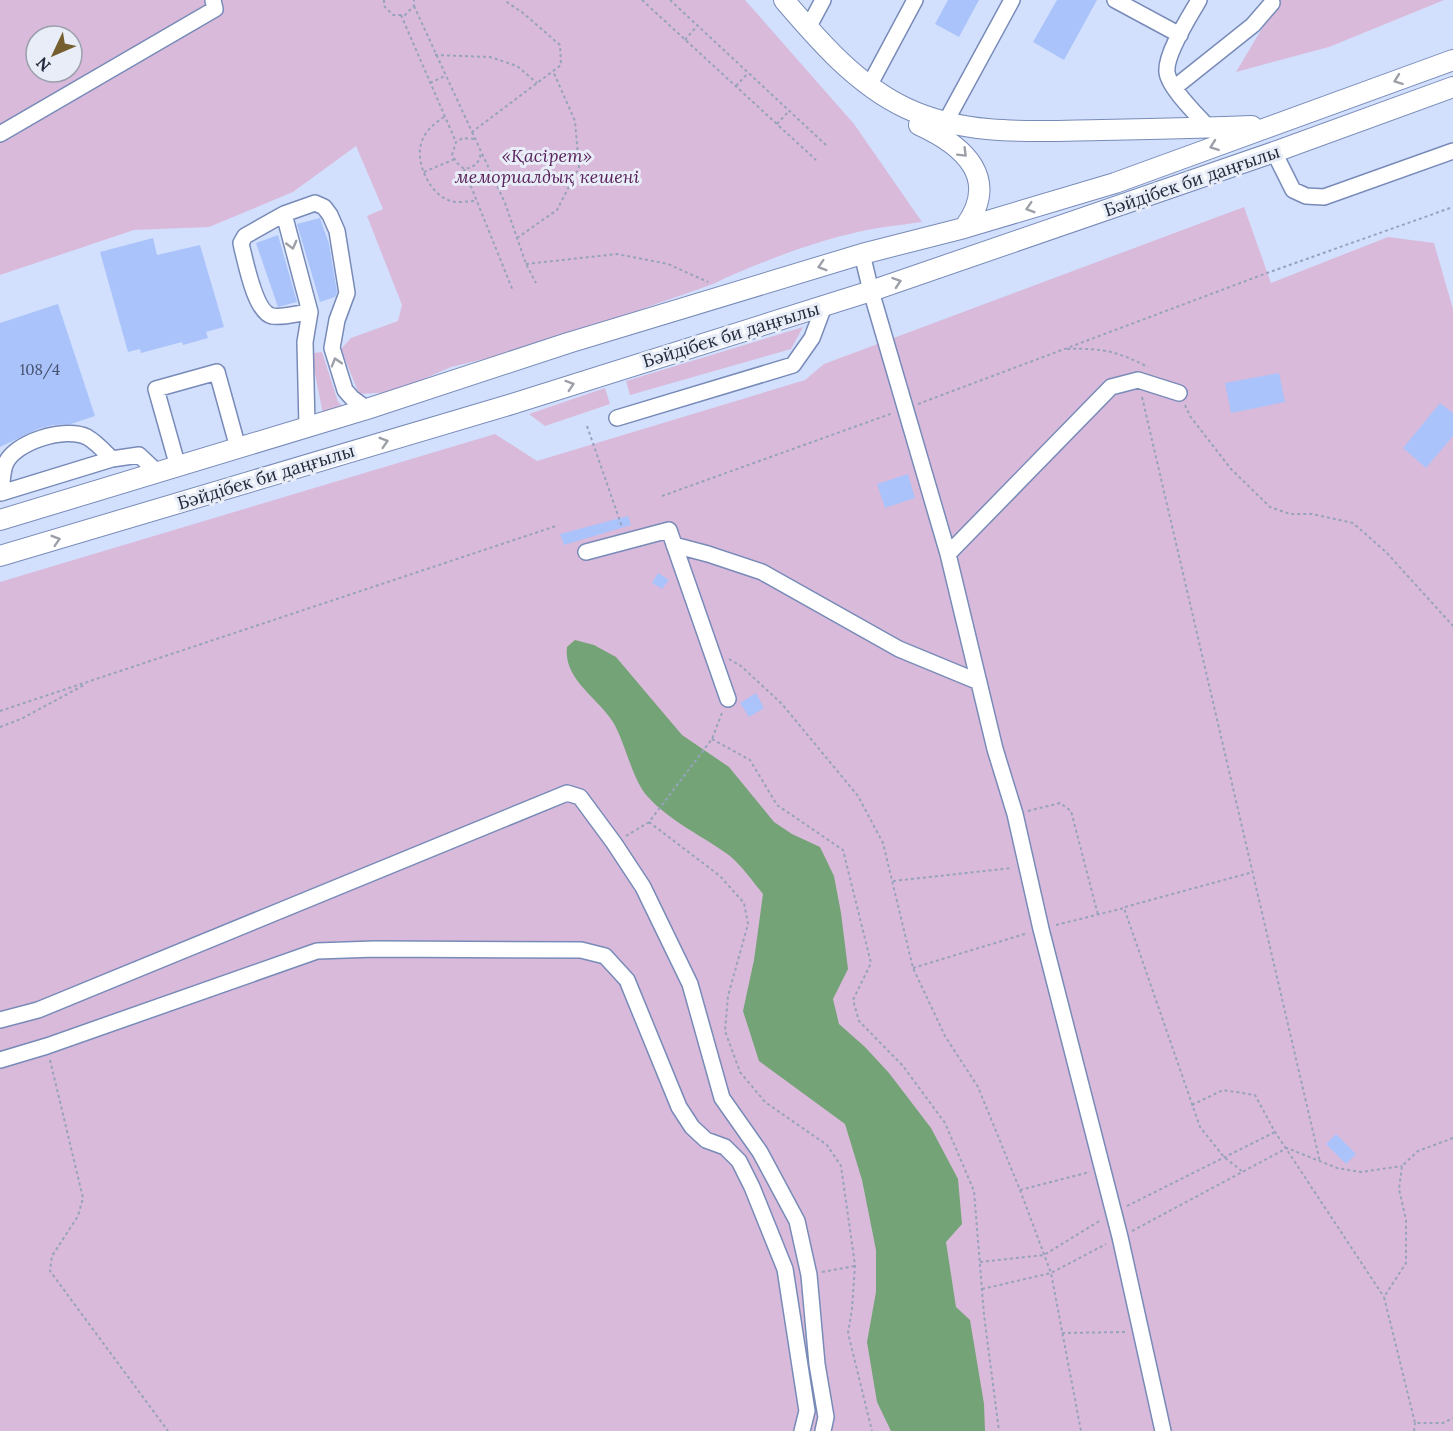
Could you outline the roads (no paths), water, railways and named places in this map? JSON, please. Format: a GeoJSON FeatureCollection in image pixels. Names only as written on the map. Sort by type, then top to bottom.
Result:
{"type":"FeatureCollection","features":[{"type":"Feature","properties":{"kind":"main road"},"geometry":{"type":"LineString","coordinates":[[772,0],[801,35],[864,93],[899,116],[939,134],[971,160],[979,179],[979,201],[973,216],[964,228]]}},
{"type":"Feature","properties":{"kind":"main road"},"geometry":{"type":"LineString","coordinates":[[784,0],[835,56],[869,86],[905,107],[945,123],[991,130],[1101,130],[1270,125],[1277,151]]}},
{"type":"Feature","properties":{"kind":"main road","name":"Бәйдібек би даңғылы"},"geometry":{"type":"LineString","coordinates":[[7,518],[862,254],[964,228],[1115,183],[1453,60]]}},
{"type":"Feature","properties":{"kind":"main road","name":"Бәйдібек би даңғылы"},"geometry":{"type":"LineString","coordinates":[[0,556],[512,404],[871,291],[1277,151],[1453,87]]}},
{"type":"Feature","properties":{"kind":"main road"},"geometry":{"type":"LineString","coordinates":[[1101,130],[1174,134],[1185,143],[1185,157]]}},
{"type":"Feature","properties":{"kind":"street"},"geometry":{"type":"LineString","coordinates":[[0,134],[215,9],[213,0]]}},
{"type":"Feature","properties":{"kind":"street"},"geometry":{"type":"LineString","coordinates":[[808,28],[823,0]]}},
{"type":"Feature","properties":{"kind":"street"},"geometry":{"type":"LineString","coordinates":[[869,86],[915,0]]}},
{"type":"Feature","properties":{"kind":"street"},"geometry":{"type":"LineString","coordinates":[[945,123],[1012,0]]}},
{"type":"Feature","properties":{"kind":"street"},"geometry":{"type":"LineString","coordinates":[[1115,0],[1180,34]]}},
{"type":"Feature","properties":{"kind":"street"},"geometry":{"type":"LineString","coordinates":[[1199,0],[1180,34],[1169,59],[1166,74],[1174,88],[1209,128]]}},
{"type":"Feature","properties":{"kind":"street"},"geometry":{"type":"LineString","coordinates":[[1174,88],[1253,25],[1272,3]]}},
{"type":"Feature","properties":{"kind":"street"},"geometry":{"type":"LineString","coordinates":[[1277,151],[1293,190],[1306,196],[1323,197],[1453,151]]}},
{"type":"Feature","properties":{"kind":"street"},"geometry":{"type":"LineString","coordinates":[[310,312],[271,316],[265,312],[260,306],[251,282],[241,243],[245,236],[284,214],[315,203],[324,207],[337,231],[347,293],[337,320],[332,348],[345,390],[367,408]]}},
{"type":"Feature","properties":{"kind":"street"},"geometry":{"type":"LineString","coordinates":[[284,214],[310,312],[305,342],[307,426]]}},
{"type":"Feature","properties":{"kind":"street"},"geometry":{"type":"LineString","coordinates":[[862,254],[948,554],[995,749],[1015,814],[1041,929],[1120,1237],[1163,1431]]}},
{"type":"Feature","properties":{"kind":"street"},"geometry":{"type":"LineString","coordinates":[[617,418],[793,365],[812,338],[824,306]]}},
{"type":"Feature","properties":{"kind":"street"},"geometry":{"type":"LineString","coordinates":[[178,467],[156,390],[217,372],[238,448]]}},
{"type":"Feature","properties":{"kind":"street"},"geometry":{"type":"LineString","coordinates":[[948,554],[1111,387],[1138,380],[1179,393]]}},
{"type":"Feature","properties":{"kind":"street"},"geometry":{"type":"LineString","coordinates":[[7,518],[0,493],[4,466],[10,455],[21,446],[47,436],[70,434],[87,437],[112,459]]}},
{"type":"Feature","properties":{"kind":"street"},"geometry":{"type":"LineString","coordinates":[[0,493],[112,459],[139,455],[158,473]]}},
{"type":"Feature","properties":{"kind":"street"},"geometry":{"type":"LineString","coordinates":[[586,552],[669,530],[728,699]]}},
{"type":"Feature","properties":{"kind":"street"},"geometry":{"type":"LineString","coordinates":[[674,545],[762,572],[899,649],[979,682]]}},
{"type":"Feature","properties":{"kind":"street"},"geometry":{"type":"LineString","coordinates":[[0,1020],[38,1010],[567,793],[580,797],[643,887],[690,984],[722,1098],[759,1152],[797,1221],[809,1275],[817,1364],[826,1417],[823,1431]]}},
{"type":"Feature","properties":{"kind":"street"},"geometry":{"type":"LineString","coordinates":[[0,1060],[47,1046],[317,951],[581,950],[605,956],[627,980],[679,1107],[692,1128],[706,1140],[725,1147],[739,1161],[752,1187],[785,1269],[807,1411],[802,1431]]}},
{"type":"Feature","properties":{"kind":"park label","name":"«Қасірет» мемориалдық кешені"},"geometry":{"type":"Point","coordinates":[547,166]}}]}
